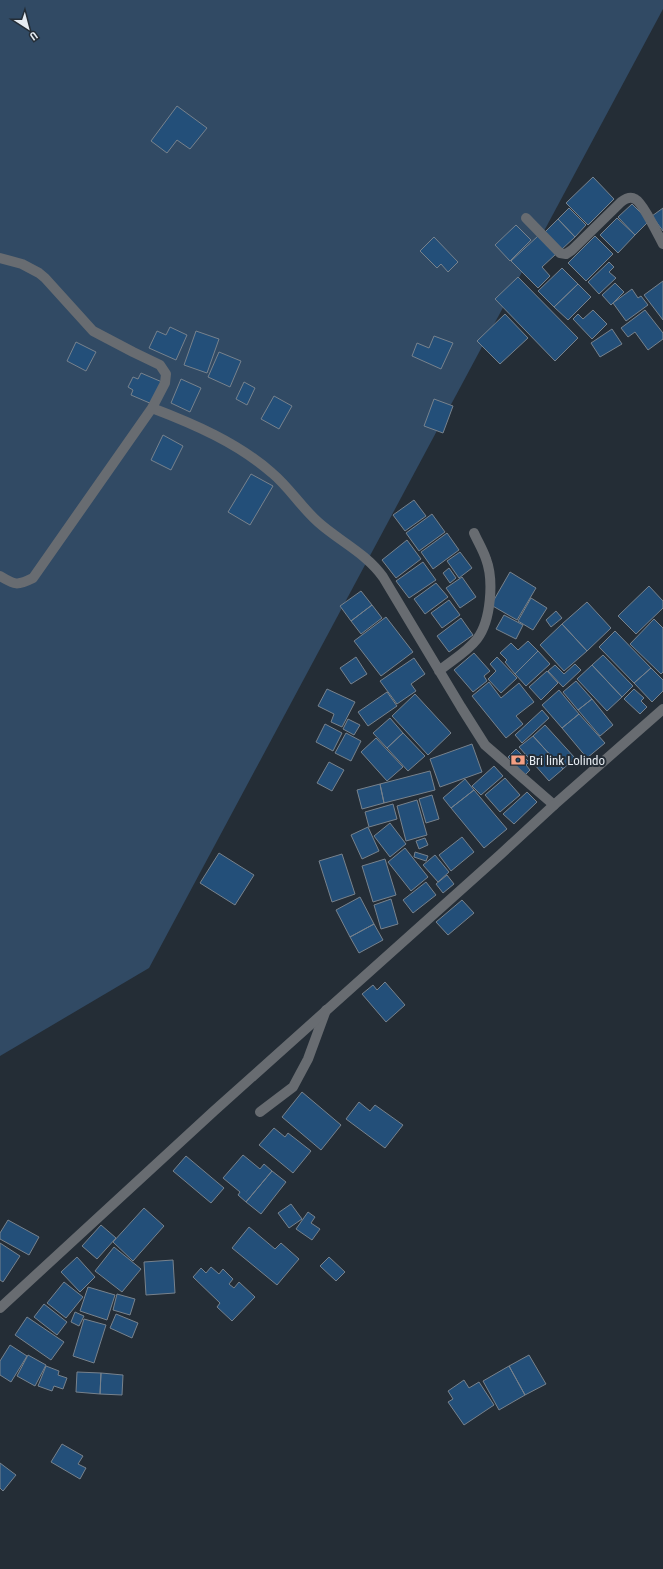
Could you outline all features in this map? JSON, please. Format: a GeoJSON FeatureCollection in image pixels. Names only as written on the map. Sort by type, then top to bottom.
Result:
{"type":"FeatureCollection","features":[{"type":"Feature","properties":{"kind":"street"},"geometry":{"type":"LineString","coordinates":[[526,218],[560,253],[566,254],[572,250],[621,202],[628,198],[635,198],[641,204],[663,244]]}},
{"type":"Feature","properties":{"kind":"street"},"geometry":{"type":"LineString","coordinates":[[0,258],[22,264],[45,278],[93,331],[160,364],[166,374],[165,383],[152,408],[33,578],[20,584],[10,582],[0,576]]}},
{"type":"Feature","properties":{"kind":"street"},"geometry":{"type":"LineString","coordinates":[[152,408],[176,417],[226,441],[251,457],[272,473],[319,523],[369,560],[383,577],[485,745],[554,805]]}},
{"type":"Feature","properties":{"kind":"street"},"geometry":{"type":"LineString","coordinates":[[439,671],[476,640],[483,630],[487,618],[490,578],[487,560],[474,533]]}},
{"type":"Feature","properties":{"kind":"street"},"geometry":{"type":"LineString","coordinates":[[0,1308],[326,1010],[663,709]]}},
{"type":"Feature","properties":{"kind":"street"},"geometry":{"type":"LineString","coordinates":[[260,1112],[293,1087],[308,1059],[326,1010]]}},
{"type":"Feature","properties":{"kind":"shaded area"},"geometry":{"type":"Polygon","coordinates":[[[0,0],[663,0],[663,9],[149,968],[0,1056],[0,0]]]}},
{"type":"Feature","properties":{"kind":"building"},"geometry":{"type":"Polygon","coordinates":[[[177,106],[207,128],[190,149],[177,140],[167,153],[151,141],[177,106]]]}},
{"type":"Feature","properties":{"kind":"building"},"geometry":{"type":"Polygon","coordinates":[[[593,177],[614,199],[588,225],[566,203],[593,177]]]}},
{"type":"Feature","properties":{"kind":"building"},"geometry":{"type":"Polygon","coordinates":[[[632,204],[649,221],[635,235],[618,217],[632,204]]]}},
{"type":"Feature","properties":{"kind":"building"},"geometry":{"type":"Polygon","coordinates":[[[569,208],[586,225],[575,237],[558,219],[569,208]]]}},
{"type":"Feature","properties":{"kind":"building"},"geometry":{"type":"Polygon","coordinates":[[[663,208],[663,231],[652,216],[663,208]]]}},
{"type":"Feature","properties":{"kind":"building"},"geometry":{"type":"Polygon","coordinates":[[[617,218],[635,235],[618,253],[600,235],[617,218]]]}},
{"type":"Feature","properties":{"kind":"building"},"geometry":{"type":"Polygon","coordinates":[[[558,219],[575,237],[561,250],[544,233],[558,219]]]}},
{"type":"Feature","properties":{"kind":"building"},"geometry":{"type":"Polygon","coordinates":[[[516,225],[531,240],[510,261],[495,245],[516,225]]]}},
{"type":"Feature","properties":{"kind":"building"},"geometry":{"type":"Polygon","coordinates":[[[538,236],[556,254],[542,267],[550,276],[538,288],[511,261],[538,236]]]}},
{"type":"Feature","properties":{"kind":"building"},"geometry":{"type":"Polygon","coordinates":[[[595,236],[613,254],[586,281],[568,263],[595,236]]]}},
{"type":"Feature","properties":{"kind":"building"},"geometry":{"type":"Polygon","coordinates":[[[434,237],[458,262],[448,272],[441,264],[437,268],[420,251],[434,237]]]}},
{"type":"Feature","properties":{"kind":"building"},"geometry":{"type":"Polygon","coordinates":[[[609,262],[614,267],[609,272],[616,278],[599,294],[588,282],[609,262]]]}},
{"type":"Feature","properties":{"kind":"building"},"geometry":{"type":"Polygon","coordinates":[[[562,268],[578,284],[554,307],[538,291],[562,268]]]}},
{"type":"Feature","properties":{"kind":"building"},"geometry":{"type":"Polygon","coordinates":[[[518,277],[578,338],[555,361],[495,299],[518,277]]]}},
{"type":"Feature","properties":{"kind":"building"},"geometry":{"type":"Polygon","coordinates":[[[663,281],[663,320],[644,295],[663,281]]]}},
{"type":"Feature","properties":{"kind":"building"},"geometry":{"type":"Polygon","coordinates":[[[615,283],[624,292],[611,305],[602,295],[615,283]]]}},
{"type":"Feature","properties":{"kind":"building"},"geometry":{"type":"Polygon","coordinates":[[[578,284],[591,297],[568,320],[554,307],[578,284]]]}},
{"type":"Feature","properties":{"kind":"building"},"geometry":{"type":"Polygon","coordinates":[[[632,289],[638,298],[641,296],[648,305],[626,321],[613,303],[632,289]]]}},
{"type":"Feature","properties":{"kind":"building"},"geometry":{"type":"Polygon","coordinates":[[[593,310],[607,324],[592,339],[573,319],[578,314],[583,319],[593,310]]]}},
{"type":"Feature","properties":{"kind":"building"},"geometry":{"type":"Polygon","coordinates":[[[645,310],[663,333],[663,339],[648,350],[635,332],[628,337],[621,328],[645,310]]]}},
{"type":"Feature","properties":{"kind":"building"},"geometry":{"type":"Polygon","coordinates":[[[505,314],[528,338],[500,364],[477,341],[505,314]]]}},
{"type":"Feature","properties":{"kind":"building"},"geometry":{"type":"Polygon","coordinates":[[[170,327],[187,335],[176,360],[149,348],[157,331],[166,335],[170,327]]]}},
{"type":"Feature","properties":{"kind":"building"},"geometry":{"type":"Polygon","coordinates":[[[612,329],[622,344],[600,357],[591,343],[612,329]]]}},
{"type":"Feature","properties":{"kind":"building"},"geometry":{"type":"Polygon","coordinates":[[[196,331],[219,339],[207,373],[184,365],[196,331]]]}},
{"type":"Feature","properties":{"kind":"building"},"geometry":{"type":"Polygon","coordinates":[[[434,336],[453,343],[441,369],[412,356],[417,343],[429,348],[434,336]]]}},
{"type":"Feature","properties":{"kind":"building"},"geometry":{"type":"Polygon","coordinates":[[[76,342],[96,352],[86,371],[67,361],[76,342]]]}},
{"type":"Feature","properties":{"kind":"building"},"geometry":{"type":"Polygon","coordinates":[[[219,352],[241,361],[230,387],[208,377],[219,352]]]}},
{"type":"Feature","properties":{"kind":"building"},"geometry":{"type":"Polygon","coordinates":[[[141,373],[162,382],[152,404],[131,395],[133,390],[128,387],[133,377],[138,379],[141,373]]]}},
{"type":"Feature","properties":{"kind":"building"},"geometry":{"type":"Polygon","coordinates":[[[181,379],[201,388],[190,412],[171,403],[181,379]]]}},
{"type":"Feature","properties":{"kind":"building"},"geometry":{"type":"Polygon","coordinates":[[[244,382],[255,388],[247,405],[236,399],[244,382]]]}},
{"type":"Feature","properties":{"kind":"building"},"geometry":{"type":"Polygon","coordinates":[[[274,396],[292,406],[279,429],[261,419],[274,396]]]}},
{"type":"Feature","properties":{"kind":"building"},"geometry":{"type":"Polygon","coordinates":[[[434,399],[453,406],[443,433],[424,426],[434,399]]]}},
{"type":"Feature","properties":{"kind":"building"},"geometry":{"type":"Polygon","coordinates":[[[163,435],[183,446],[171,470],[151,460],[163,435]]]}},
{"type":"Feature","properties":{"kind":"building"},"geometry":{"type":"Polygon","coordinates":[[[251,474],[273,486],[250,525],[228,512],[251,474]]]}},
{"type":"Feature","properties":{"kind":"building"},"geometry":{"type":"Polygon","coordinates":[[[414,500],[426,516],[405,531],[393,515],[414,500]]]}},
{"type":"Feature","properties":{"kind":"building"},"geometry":{"type":"Polygon","coordinates":[[[432,514],[445,532],[419,551],[406,533],[432,514]]]}},
{"type":"Feature","properties":{"kind":"building"},"geometry":{"type":"Polygon","coordinates":[[[447,533],[459,550],[433,569],[421,552],[447,533]]]}},
{"type":"Feature","properties":{"kind":"building"},"geometry":{"type":"Polygon","coordinates":[[[407,540],[421,559],[396,578],[382,560],[407,540]]]}},
{"type":"Feature","properties":{"kind":"building"},"geometry":{"type":"Polygon","coordinates":[[[460,552],[472,568],[459,578],[447,561],[460,552]]]}},
{"type":"Feature","properties":{"kind":"building"},"geometry":{"type":"Polygon","coordinates":[[[423,562],[436,580],[409,598],[396,581],[423,562]]]}},
{"type":"Feature","properties":{"kind":"building"},"geometry":{"type":"Polygon","coordinates":[[[449,568],[456,578],[450,583],[443,573],[449,568]]]}},
{"type":"Feature","properties":{"kind":"building"},"geometry":{"type":"Polygon","coordinates":[[[510,572],[536,588],[517,620],[491,605],[510,572]]]}},
{"type":"Feature","properties":{"kind":"building"},"geometry":{"type":"Polygon","coordinates":[[[462,577],[476,597],[460,608],[446,588],[462,577]]]}},
{"type":"Feature","properties":{"kind":"building"},"geometry":{"type":"Polygon","coordinates":[[[436,583],[448,597],[425,614],[414,599],[436,583]]]}},
{"type":"Feature","properties":{"kind":"building"},"geometry":{"type":"Polygon","coordinates":[[[649,586],[663,601],[663,608],[636,634],[618,616],[649,586]]]}},
{"type":"Feature","properties":{"kind":"building"},"geometry":{"type":"Polygon","coordinates":[[[361,591],[372,605],[351,621],[340,606],[361,591]]]}},
{"type":"Feature","properties":{"kind":"building"},"geometry":{"type":"Polygon","coordinates":[[[531,598],[547,608],[533,630],[518,621],[531,598]]]}},
{"type":"Feature","properties":{"kind":"building"},"geometry":{"type":"Polygon","coordinates":[[[449,600],[460,615],[442,628],[431,613],[449,600]]]}},
{"type":"Feature","properties":{"kind":"building"},"geometry":{"type":"Polygon","coordinates":[[[587,602],[611,628],[587,651],[562,624],[587,602]]]}},
{"type":"Feature","properties":{"kind":"building"},"geometry":{"type":"Polygon","coordinates":[[[372,605],[382,618],[361,634],[351,621],[372,605]]]}},
{"type":"Feature","properties":{"kind":"building"},"geometry":{"type":"Polygon","coordinates":[[[556,611],[562,618],[551,627],[546,620],[556,611]]]}},
{"type":"Feature","properties":{"kind":"building"},"geometry":{"type":"Polygon","coordinates":[[[504,615],[523,625],[516,639],[496,629],[504,615]]]}},
{"type":"Feature","properties":{"kind":"building"},"geometry":{"type":"Polygon","coordinates":[[[386,617],[413,652],[381,676],[354,641],[386,617]]]}},
{"type":"Feature","properties":{"kind":"building"},"geometry":{"type":"Polygon","coordinates":[[[461,618],[473,635],[449,652],[437,636],[461,618]]]}},
{"type":"Feature","properties":{"kind":"building"},"geometry":{"type":"Polygon","coordinates":[[[654,619],[663,628],[663,672],[661,674],[630,644],[654,619]]]}},
{"type":"Feature","properties":{"kind":"building"},"geometry":{"type":"Polygon","coordinates":[[[562,624],[587,651],[564,671],[540,645],[562,624]]]}},
{"type":"Feature","properties":{"kind":"building"},"geometry":{"type":"Polygon","coordinates":[[[615,631],[651,668],[634,683],[599,647],[615,631]]]}},
{"type":"Feature","properties":{"kind":"building"},"geometry":{"type":"Polygon","coordinates":[[[528,641],[538,651],[515,674],[505,662],[507,660],[500,653],[511,643],[518,650],[528,641]]]}},
{"type":"Feature","properties":{"kind":"building"},"geometry":{"type":"Polygon","coordinates":[[[538,651],[550,664],[526,686],[515,674],[538,651]]]}},
{"type":"Feature","properties":{"kind":"building"},"geometry":{"type":"Polygon","coordinates":[[[474,653],[490,671],[484,676],[487,681],[473,692],[454,670],[474,653]]]}},
{"type":"Feature","properties":{"kind":"building"},"geometry":{"type":"Polygon","coordinates":[[[603,655],[633,686],[622,697],[592,665],[603,655]]]}},
{"type":"Feature","properties":{"kind":"building"},"geometry":{"type":"Polygon","coordinates":[[[356,657],[367,674],[351,684],[340,668],[356,657]]]}},
{"type":"Feature","properties":{"kind":"building"},"geometry":{"type":"Polygon","coordinates":[[[497,657],[517,678],[501,693],[488,679],[496,671],[490,664],[497,657]]]}},
{"type":"Feature","properties":{"kind":"building"},"geometry":{"type":"Polygon","coordinates":[[[414,658],[425,674],[411,684],[416,691],[397,704],[380,681],[414,658]]]}},
{"type":"Feature","properties":{"kind":"building"},"geometry":{"type":"Polygon","coordinates":[[[575,664],[581,670],[563,687],[548,671],[555,665],[564,674],[575,664]]]}},
{"type":"Feature","properties":{"kind":"building"},"geometry":{"type":"Polygon","coordinates":[[[592,665],[622,697],[607,711],[577,679],[592,665]]]}},
{"type":"Feature","properties":{"kind":"building"},"geometry":{"type":"Polygon","coordinates":[[[651,668],[663,680],[663,691],[652,702],[634,683],[651,668]]]}},
{"type":"Feature","properties":{"kind":"building"},"geometry":{"type":"Polygon","coordinates":[[[547,671],[558,683],[541,700],[529,687],[547,671]]]}},
{"type":"Feature","properties":{"kind":"building"},"geometry":{"type":"Polygon","coordinates":[[[576,681],[592,699],[578,710],[563,692],[576,681]]]}},
{"type":"Feature","properties":{"kind":"building"},"geometry":{"type":"Polygon","coordinates":[[[489,682],[501,698],[519,683],[534,702],[516,716],[523,724],[506,738],[472,696],[489,682]]]}},
{"type":"Feature","properties":{"kind":"building"},"geometry":{"type":"Polygon","coordinates":[[[327,689],[355,702],[342,727],[331,722],[334,714],[318,706],[327,689]]]}},
{"type":"Feature","properties":{"kind":"building"},"geometry":{"type":"Polygon","coordinates":[[[634,689],[644,698],[641,701],[647,707],[640,714],[624,699],[634,689]]]}},
{"type":"Feature","properties":{"kind":"building"},"geometry":{"type":"Polygon","coordinates":[[[559,690],[579,714],[562,728],[542,705],[559,690]]]}},
{"type":"Feature","properties":{"kind":"building"},"geometry":{"type":"Polygon","coordinates":[[[387,692],[397,706],[368,726],[358,712],[387,692]]]}},
{"type":"Feature","properties":{"kind":"building"},"geometry":{"type":"Polygon","coordinates":[[[415,694],[451,733],[428,755],[392,716],[415,694]]]}},
{"type":"Feature","properties":{"kind":"building"},"geometry":{"type":"Polygon","coordinates":[[[592,699],[613,725],[600,736],[578,710],[592,699]]]}},
{"type":"Feature","properties":{"kind":"building"},"geometry":{"type":"Polygon","coordinates":[[[542,710],[549,718],[522,743],[515,735],[542,710]]]}},
{"type":"Feature","properties":{"kind":"building"},"geometry":{"type":"Polygon","coordinates":[[[579,714],[605,743],[587,758],[562,728],[579,714]]]}},
{"type":"Feature","properties":{"kind":"building"},"geometry":{"type":"Polygon","coordinates":[[[390,718],[403,733],[387,748],[373,733],[390,718]]]}},
{"type":"Feature","properties":{"kind":"building"},"geometry":{"type":"Polygon","coordinates":[[[348,719],[360,725],[354,735],[343,729],[348,719]]]}},
{"type":"Feature","properties":{"kind":"building"},"geometry":{"type":"Polygon","coordinates":[[[325,724],[342,733],[333,751],[316,742],[325,724]]]}},
{"type":"Feature","properties":{"kind":"building"},"geometry":{"type":"Polygon","coordinates":[[[545,725],[575,758],[563,769],[533,736],[545,725]]]}},
{"type":"Feature","properties":{"kind":"building"},"geometry":{"type":"Polygon","coordinates":[[[346,733],[361,741],[351,761],[335,753],[346,733]]]}},
{"type":"Feature","properties":{"kind":"building"},"geometry":{"type":"Polygon","coordinates":[[[403,733],[425,756],[408,771],[387,748],[403,733]]]}},
{"type":"Feature","properties":{"kind":"building"},"geometry":{"type":"Polygon","coordinates":[[[533,736],[563,769],[549,781],[519,747],[533,736]]]}},
{"type":"Feature","properties":{"kind":"building"},"geometry":{"type":"Polygon","coordinates":[[[376,738],[403,767],[387,781],[361,752],[376,738]]]}},
{"type":"Feature","properties":{"kind":"building"},"geometry":{"type":"Polygon","coordinates":[[[472,744],[482,772],[440,787],[430,759],[472,744]]]}},
{"type":"Feature","properties":{"kind":"building","name":"Bri link Lolindo"},"geometry":{"type":"Polygon","coordinates":[[[516,749],[529,762],[526,765],[530,770],[525,775],[508,757],[516,749]]]}},
{"type":"Feature","properties":{"kind":"building"},"geometry":{"type":"Polygon","coordinates":[[[329,762],[344,770],[332,791],[317,783],[329,762]]]}},
{"type":"Feature","properties":{"kind":"building"},"geometry":{"type":"Polygon","coordinates":[[[494,766],[503,776],[481,795],[472,786],[494,766]]]}},
{"type":"Feature","properties":{"kind":"building"},"geometry":{"type":"Polygon","coordinates":[[[430,771],[435,790],[384,803],[380,784],[430,771]]]}},
{"type":"Feature","properties":{"kind":"building"},"geometry":{"type":"Polygon","coordinates":[[[505,778],[520,795],[500,812],[485,795],[505,778]]]}},
{"type":"Feature","properties":{"kind":"building"},"geometry":{"type":"Polygon","coordinates":[[[465,779],[474,790],[451,808],[443,798],[465,779]]]}},
{"type":"Feature","properties":{"kind":"building"},"geometry":{"type":"Polygon","coordinates":[[[380,784],[384,803],[362,809],[357,790],[380,784]]]}},
{"type":"Feature","properties":{"kind":"building"},"geometry":{"type":"Polygon","coordinates":[[[474,790],[507,829],[484,848],[451,808],[474,790]]]}},
{"type":"Feature","properties":{"kind":"building"},"geometry":{"type":"Polygon","coordinates":[[[527,792],[537,802],[514,824],[503,814],[527,792]]]}},
{"type":"Feature","properties":{"kind":"building"},"geometry":{"type":"Polygon","coordinates":[[[432,795],[439,819],[426,823],[419,799],[432,795]]]}},
{"type":"Feature","properties":{"kind":"building"},"geometry":{"type":"Polygon","coordinates":[[[417,800],[427,835],[406,841],[397,806],[417,800]]]}},
{"type":"Feature","properties":{"kind":"building"},"geometry":{"type":"Polygon","coordinates":[[[393,804],[397,819],[369,827],[365,812],[393,804]]]}},
{"type":"Feature","properties":{"kind":"building"},"geometry":{"type":"Polygon","coordinates":[[[390,823],[406,844],[390,857],[374,836],[390,823]]]}},
{"type":"Feature","properties":{"kind":"building"},"geometry":{"type":"Polygon","coordinates":[[[368,827],[379,851],[362,859],[351,835],[368,827]]]}},
{"type":"Feature","properties":{"kind":"building"},"geometry":{"type":"Polygon","coordinates":[[[462,837],[474,852],[451,871],[439,855],[462,837]]]}},
{"type":"Feature","properties":{"kind":"building"},"geometry":{"type":"Polygon","coordinates":[[[425,838],[428,845],[419,849],[416,841],[425,838]]]}},
{"type":"Feature","properties":{"kind":"building"},"geometry":{"type":"Polygon","coordinates":[[[405,848],[428,877],[411,891],[388,862],[405,848]]]}},
{"type":"Feature","properties":{"kind":"building"},"geometry":{"type":"Polygon","coordinates":[[[415,852],[428,856],[426,861],[414,857],[415,852]]]}},
{"type":"Feature","properties":{"kind":"building"},"geometry":{"type":"Polygon","coordinates":[[[219,853],[254,875],[235,905],[200,883],[219,853]]]}},
{"type":"Feature","properties":{"kind":"building"},"geometry":{"type":"Polygon","coordinates":[[[342,854],[355,894],[332,902],[319,861],[342,854]]]}},
{"type":"Feature","properties":{"kind":"building"},"geometry":{"type":"Polygon","coordinates":[[[435,855],[449,872],[438,882],[423,865],[435,855]]]}},
{"type":"Feature","properties":{"kind":"building"},"geometry":{"type":"Polygon","coordinates":[[[385,859],[396,895],[373,902],[362,866],[385,859]]]}},
{"type":"Feature","properties":{"kind":"building"},"geometry":{"type":"Polygon","coordinates":[[[447,875],[454,884],[443,893],[436,884],[447,875]]]}},
{"type":"Feature","properties":{"kind":"building"},"geometry":{"type":"Polygon","coordinates":[[[426,882],[436,895],[413,913],[403,900],[426,882]]]}},
{"type":"Feature","properties":{"kind":"building"},"geometry":{"type":"Polygon","coordinates":[[[360,897],[374,924],[350,937],[336,910],[360,897]]]}},
{"type":"Feature","properties":{"kind":"building"},"geometry":{"type":"Polygon","coordinates":[[[391,899],[398,924],[381,929],[374,905],[391,899]]]}},
{"type":"Feature","properties":{"kind":"building"},"geometry":{"type":"Polygon","coordinates":[[[462,900],[474,913],[448,935],[436,922],[462,900]]]}},
{"type":"Feature","properties":{"kind":"building"},"geometry":{"type":"Polygon","coordinates":[[[374,924],[383,940],[359,953],[350,937],[374,924]]]}},
{"type":"Feature","properties":{"kind":"building"},"geometry":{"type":"Polygon","coordinates":[[[385,982],[405,1005],[386,1022],[362,994],[373,985],[377,990],[385,982]]]}},
{"type":"Feature","properties":{"kind":"building"},"geometry":{"type":"Polygon","coordinates":[[[302,1092],[341,1125],[321,1150],[282,1117],[302,1092]]]}},
{"type":"Feature","properties":{"kind":"building"},"geometry":{"type":"Polygon","coordinates":[[[359,1102],[370,1111],[375,1105],[403,1125],[385,1148],[346,1119],[359,1102]]]}},
{"type":"Feature","properties":{"kind":"building"},"geometry":{"type":"Polygon","coordinates":[[[274,1128],[285,1137],[288,1133],[311,1151],[293,1173],[259,1145],[274,1128]]]}},
{"type":"Feature","properties":{"kind":"building"},"geometry":{"type":"Polygon","coordinates":[[[243,1155],[260,1169],[264,1164],[272,1171],[246,1202],[238,1195],[240,1192],[223,1178],[243,1155]]]}},
{"type":"Feature","properties":{"kind":"building"},"geometry":{"type":"Polygon","coordinates":[[[186,1156],[224,1188],[211,1203],[173,1171],[186,1156]]]}},
{"type":"Feature","properties":{"kind":"building"},"geometry":{"type":"Polygon","coordinates":[[[272,1171],[286,1182],[261,1214],[246,1202],[272,1171]]]}},
{"type":"Feature","properties":{"kind":"building"},"geometry":{"type":"Polygon","coordinates":[[[291,1204],[302,1219],[289,1228],[278,1213],[291,1204]]]}},
{"type":"Feature","properties":{"kind":"building"},"geometry":{"type":"Polygon","coordinates":[[[144,1208],[164,1226],[133,1261],[113,1242],[144,1208]]]}},
{"type":"Feature","properties":{"kind":"building"},"geometry":{"type":"Polygon","coordinates":[[[308,1212],[315,1217],[311,1223],[320,1229],[312,1240],[296,1229],[308,1212]]]}},
{"type":"Feature","properties":{"kind":"building"},"geometry":{"type":"Polygon","coordinates":[[[8,1220],[39,1237],[29,1255],[0,1239],[0,1233],[8,1220]]]}},
{"type":"Feature","properties":{"kind":"building"},"geometry":{"type":"Polygon","coordinates":[[[101,1225],[116,1238],[97,1259],[82,1246],[101,1225]]]}},
{"type":"Feature","properties":{"kind":"building"},"geometry":{"type":"Polygon","coordinates":[[[249,1227],[275,1249],[281,1243],[299,1259],[277,1285],[232,1248],[249,1227]]]}},
{"type":"Feature","properties":{"kind":"building"},"geometry":{"type":"Polygon","coordinates":[[[0,1243],[20,1256],[3,1282],[0,1280],[0,1243]]]}},
{"type":"Feature","properties":{"kind":"building"},"geometry":{"type":"Polygon","coordinates":[[[114,1247],[141,1269],[122,1292],[95,1271],[114,1247]]]}},
{"type":"Feature","properties":{"kind":"building"},"geometry":{"type":"Polygon","coordinates":[[[77,1257],[95,1277],[80,1292],[61,1272],[77,1257]]]}},
{"type":"Feature","properties":{"kind":"building"},"geometry":{"type":"Polygon","coordinates":[[[329,1257],[345,1272],[336,1281],[320,1266],[329,1257]]]}},
{"type":"Feature","properties":{"kind":"building"},"geometry":{"type":"Polygon","coordinates":[[[173,1260],[175,1293],[146,1295],[144,1262],[173,1260]]]}},
{"type":"Feature","properties":{"kind":"building"},"geometry":{"type":"Polygon","coordinates":[[[211,1267],[219,1274],[223,1269],[233,1279],[229,1284],[234,1288],[239,1282],[255,1297],[232,1321],[217,1307],[220,1303],[193,1277],[201,1268],[206,1273],[211,1267]]]}},
{"type":"Feature","properties":{"kind":"building"},"geometry":{"type":"Polygon","coordinates":[[[64,1282],[83,1297],[66,1318],[47,1303],[64,1282]]]}},
{"type":"Feature","properties":{"kind":"building"},"geometry":{"type":"Polygon","coordinates":[[[88,1287],[115,1295],[107,1320],[80,1311],[88,1287]]]}},
{"type":"Feature","properties":{"kind":"building"},"geometry":{"type":"Polygon","coordinates":[[[117,1294],[135,1299],[130,1315],[113,1310],[117,1294]]]}},
{"type":"Feature","properties":{"kind":"building"},"geometry":{"type":"Polygon","coordinates":[[[44,1304],[67,1322],[57,1335],[34,1317],[44,1304]]]}},
{"type":"Feature","properties":{"kind":"building"},"geometry":{"type":"Polygon","coordinates":[[[75,1312],[84,1316],[79,1326],[71,1322],[75,1312]]]}},
{"type":"Feature","properties":{"kind":"building"},"geometry":{"type":"Polygon","coordinates":[[[116,1314],[138,1323],[132,1338],[110,1328],[116,1314]]]}},
{"type":"Feature","properties":{"kind":"building"},"geometry":{"type":"Polygon","coordinates":[[[27,1317],[64,1342],[51,1360],[15,1335],[27,1317]]]}},
{"type":"Feature","properties":{"kind":"building"},"geometry":{"type":"Polygon","coordinates":[[[84,1319],[106,1325],[94,1363],[73,1356],[84,1319]]]}},
{"type":"Feature","properties":{"kind":"building"},"geometry":{"type":"Polygon","coordinates":[[[10,1345],[27,1356],[11,1382],[0,1375],[0,1361],[10,1345]]]}},
{"type":"Feature","properties":{"kind":"building"},"geometry":{"type":"Polygon","coordinates":[[[28,1355],[46,1365],[35,1386],[17,1376],[28,1355]]]}},
{"type":"Feature","properties":{"kind":"building"},"geometry":{"type":"Polygon","coordinates":[[[529,1355],[546,1384],[525,1395],[509,1366],[529,1355]]]}},
{"type":"Feature","properties":{"kind":"building"},"geometry":{"type":"Polygon","coordinates":[[[46,1366],[59,1371],[58,1375],[67,1378],[63,1389],[54,1386],[52,1391],[38,1386],[46,1366]]]}},
{"type":"Feature","properties":{"kind":"building"},"geometry":{"type":"Polygon","coordinates":[[[509,1366],[525,1395],[499,1410],[483,1381],[509,1366]]]}},
{"type":"Feature","properties":{"kind":"building"},"geometry":{"type":"Polygon","coordinates":[[[77,1372],[101,1373],[100,1394],[76,1392],[77,1372]]]}},
{"type":"Feature","properties":{"kind":"building"},"geometry":{"type":"Polygon","coordinates":[[[101,1373],[123,1375],[122,1395],[100,1394],[101,1373]]]}},
{"type":"Feature","properties":{"kind":"building"},"geometry":{"type":"Polygon","coordinates":[[[464,1380],[469,1388],[479,1382],[494,1405],[464,1425],[448,1402],[453,1399],[448,1391],[464,1380]]]}},
{"type":"Feature","properties":{"kind":"building"},"geometry":{"type":"Polygon","coordinates":[[[62,1444],[83,1456],[78,1464],[86,1468],[80,1479],[51,1462],[62,1444]]]}},
{"type":"Feature","properties":{"kind":"building"},"geometry":{"type":"Polygon","coordinates":[[[0,1463],[16,1475],[3,1491],[0,1488],[0,1463]]]}},
{"type":"Feature","properties":{"kind":"place","name":"Bri link Lolindo"},"geometry":{"type":"Point","coordinates":[518,760]}}]}
